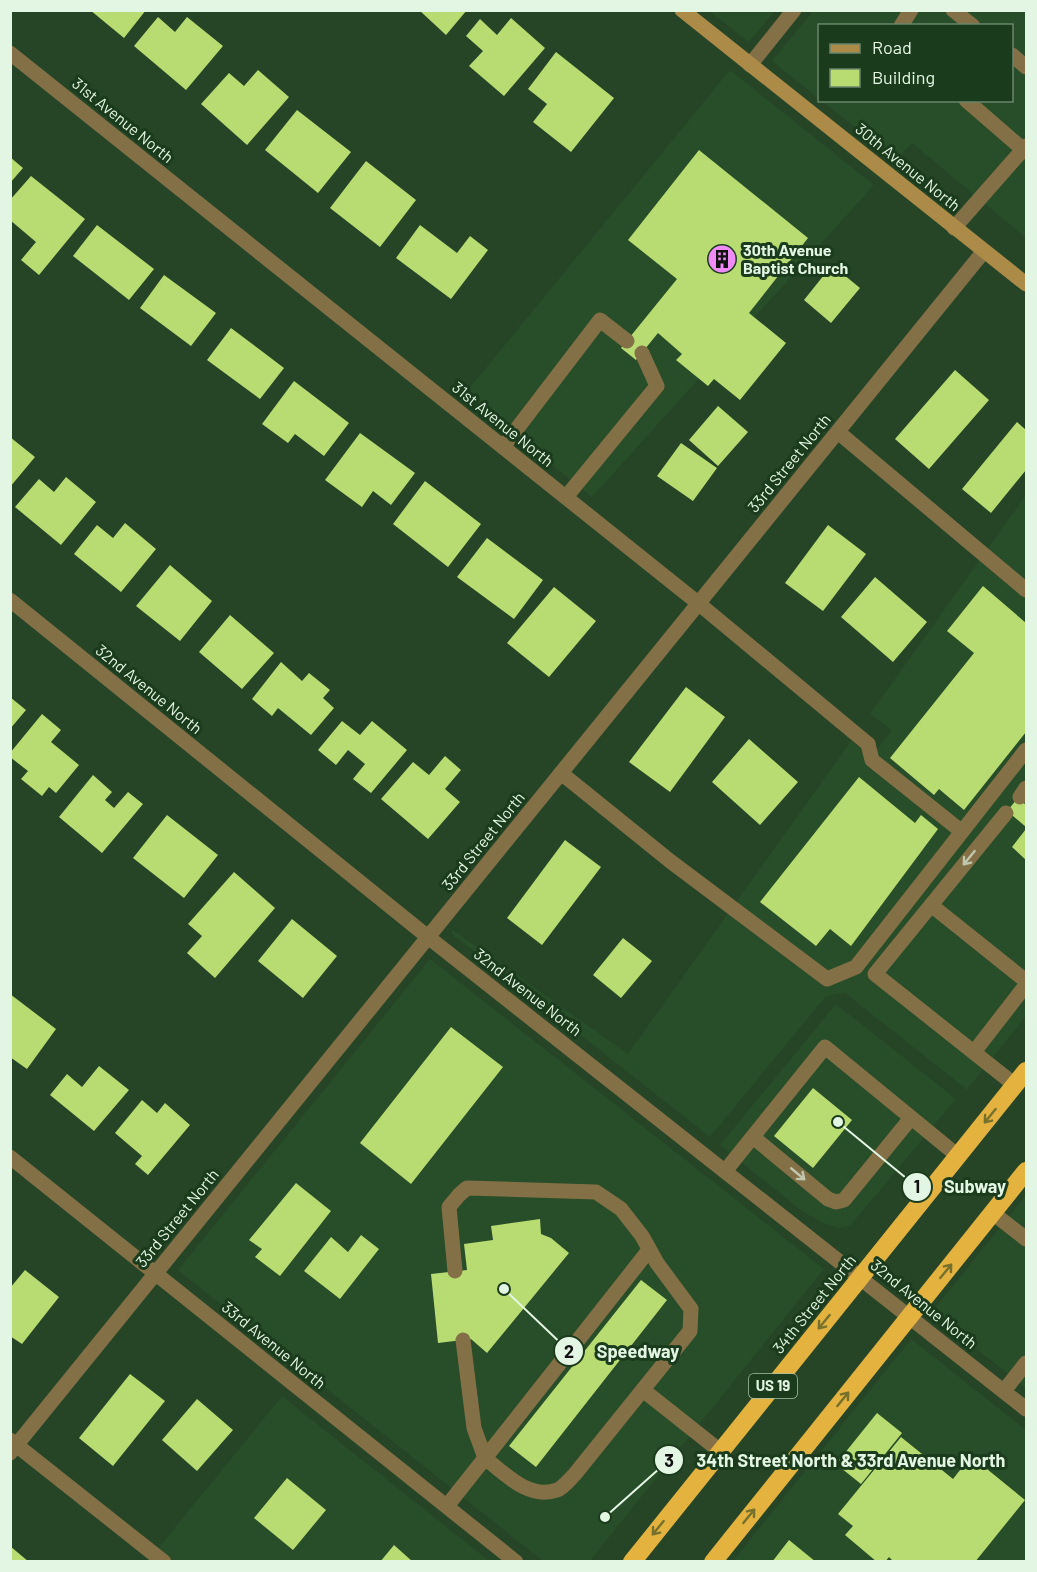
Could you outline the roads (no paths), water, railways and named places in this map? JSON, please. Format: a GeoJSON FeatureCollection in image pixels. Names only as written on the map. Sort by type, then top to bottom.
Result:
{"type":"FeatureCollection","features":[{"type":"Feature","properties":{"kind":"highway","name":"34th Street North"},"geometry":{"type":"LineString","coordinates":[[632,1562],[1026,1071]]}},
{"type":"Feature","properties":{"kind":"highway"},"geometry":{"type":"LineString","coordinates":[[713,1562],[1026,1172]]}},
{"type":"Feature","properties":{"kind":"street","name":"30th Avenue North"},"geometry":{"type":"LineString","coordinates":[[682,10],[1026,284]]}},
{"type":"Feature","properties":{"kind":"street"},"geometry":{"type":"LineString","coordinates":[[750,65],[794,10]]}},
{"type":"Feature","properties":{"kind":"street"},"geometry":{"type":"LineString","coordinates":[[902,24],[911,10]]}},
{"type":"Feature","properties":{"kind":"street"},"geometry":{"type":"LineString","coordinates":[[953,10],[970,24]]}},
{"type":"Feature","properties":{"kind":"street","name":"31st Avenue North"},"geometry":{"type":"LineString","coordinates":[[10,53],[698,603],[868,744],[872,760],[961,831]]}},
{"type":"Feature","properties":{"kind":"street"},"geometry":{"type":"LineString","coordinates":[[1013,57],[1026,67]]}},
{"type":"Feature","properties":{"kind":"street"},"geometry":{"type":"LineString","coordinates":[[954,228],[1025,149],[968,102]]}},
{"type":"Feature","properties":{"kind":"street","name":"33rd Street North"},"geometry":{"type":"LineString","coordinates":[[13,1446],[156,1273],[984,251]]}},
{"type":"Feature","properties":{"kind":"street"},"geometry":{"type":"LineString","coordinates":[[503,447],[600,320],[627,341]]}},
{"type":"Feature","properties":{"kind":"street"},"geometry":{"type":"LineString","coordinates":[[566,497],[657,386],[642,353]]}},
{"type":"Feature","properties":{"kind":"street"},"geometry":{"type":"LineString","coordinates":[[838,432],[1026,590]]}},
{"type":"Feature","properties":{"kind":"street","name":"32nd Avenue North"},"geometry":{"type":"LineString","coordinates":[[10,600],[428,937],[861,1276],[1026,1409]]}},
{"type":"Feature","properties":{"kind":"street"},"geometry":{"type":"LineString","coordinates":[[561,773],[670,861],[827,979],[856,967],[1026,750]]}},
{"type":"Feature","properties":{"kind":"street"},"geometry":{"type":"LineString","coordinates":[[1006,813],[875,974],[1015,1085]]}},
{"type":"Feature","properties":{"kind":"street"},"geometry":{"type":"LineString","coordinates":[[931,905],[1026,983],[974,1052]]}},
{"type":"Feature","properties":{"kind":"street"},"geometry":{"type":"LineString","coordinates":[[726,1170],[825,1047],[958,1156]]}},
{"type":"Feature","properties":{"kind":"street"},"geometry":{"type":"LineString","coordinates":[[753,1137],[828,1199],[836,1202],[844,1200],[911,1118]]}},
{"type":"Feature","properties":{"kind":"street","name":"33rd Avenue North"},"geometry":{"type":"LineString","coordinates":[[10,1156],[516,1562]]}},
{"type":"Feature","properties":{"kind":"street"},"geometry":{"type":"LineString","coordinates":[[455,1271],[449,1207],[468,1188],[596,1192],[621,1209],[691,1309],[690,1331],[575,1474],[558,1490],[539,1493],[521,1486],[485,1458],[474,1428],[463,1341]]}},
{"type":"Feature","properties":{"kind":"street"},"geometry":{"type":"LineString","coordinates":[[993,1213],[1026,1239]]}},
{"type":"Feature","properties":{"kind":"street"},"geometry":{"type":"LineString","coordinates":[[447,1506],[649,1250]]}},
{"type":"Feature","properties":{"kind":"street"},"geometry":{"type":"LineString","coordinates":[[1004,1391],[1026,1363]]}},
{"type":"Feature","properties":{"kind":"street"},"geometry":{"type":"LineString","coordinates":[[643,1390],[720,1451]]}},
{"type":"Feature","properties":{"kind":"street"},"geometry":{"type":"LineString","coordinates":[[13,1446],[164,1562]]}},
{"type":"Feature","properties":{"kind":"place","name":"30th Avenue Baptist Church"},"geometry":{"type":"Point","coordinates":[722,259]}},
{"type":"Feature","properties":{"kind":"place","name":"Subway"},"geometry":{"type":"Point","coordinates":[838,1122]}},
{"type":"Feature","properties":{"kind":"place","name":"Speedway"},"geometry":{"type":"Point","coordinates":[504,1289]}},
{"type":"Feature","properties":{"kind":"place","name":"34th Street North & 33rd Avenue North"},"geometry":{"type":"Point","coordinates":[605,1517]}}]}
